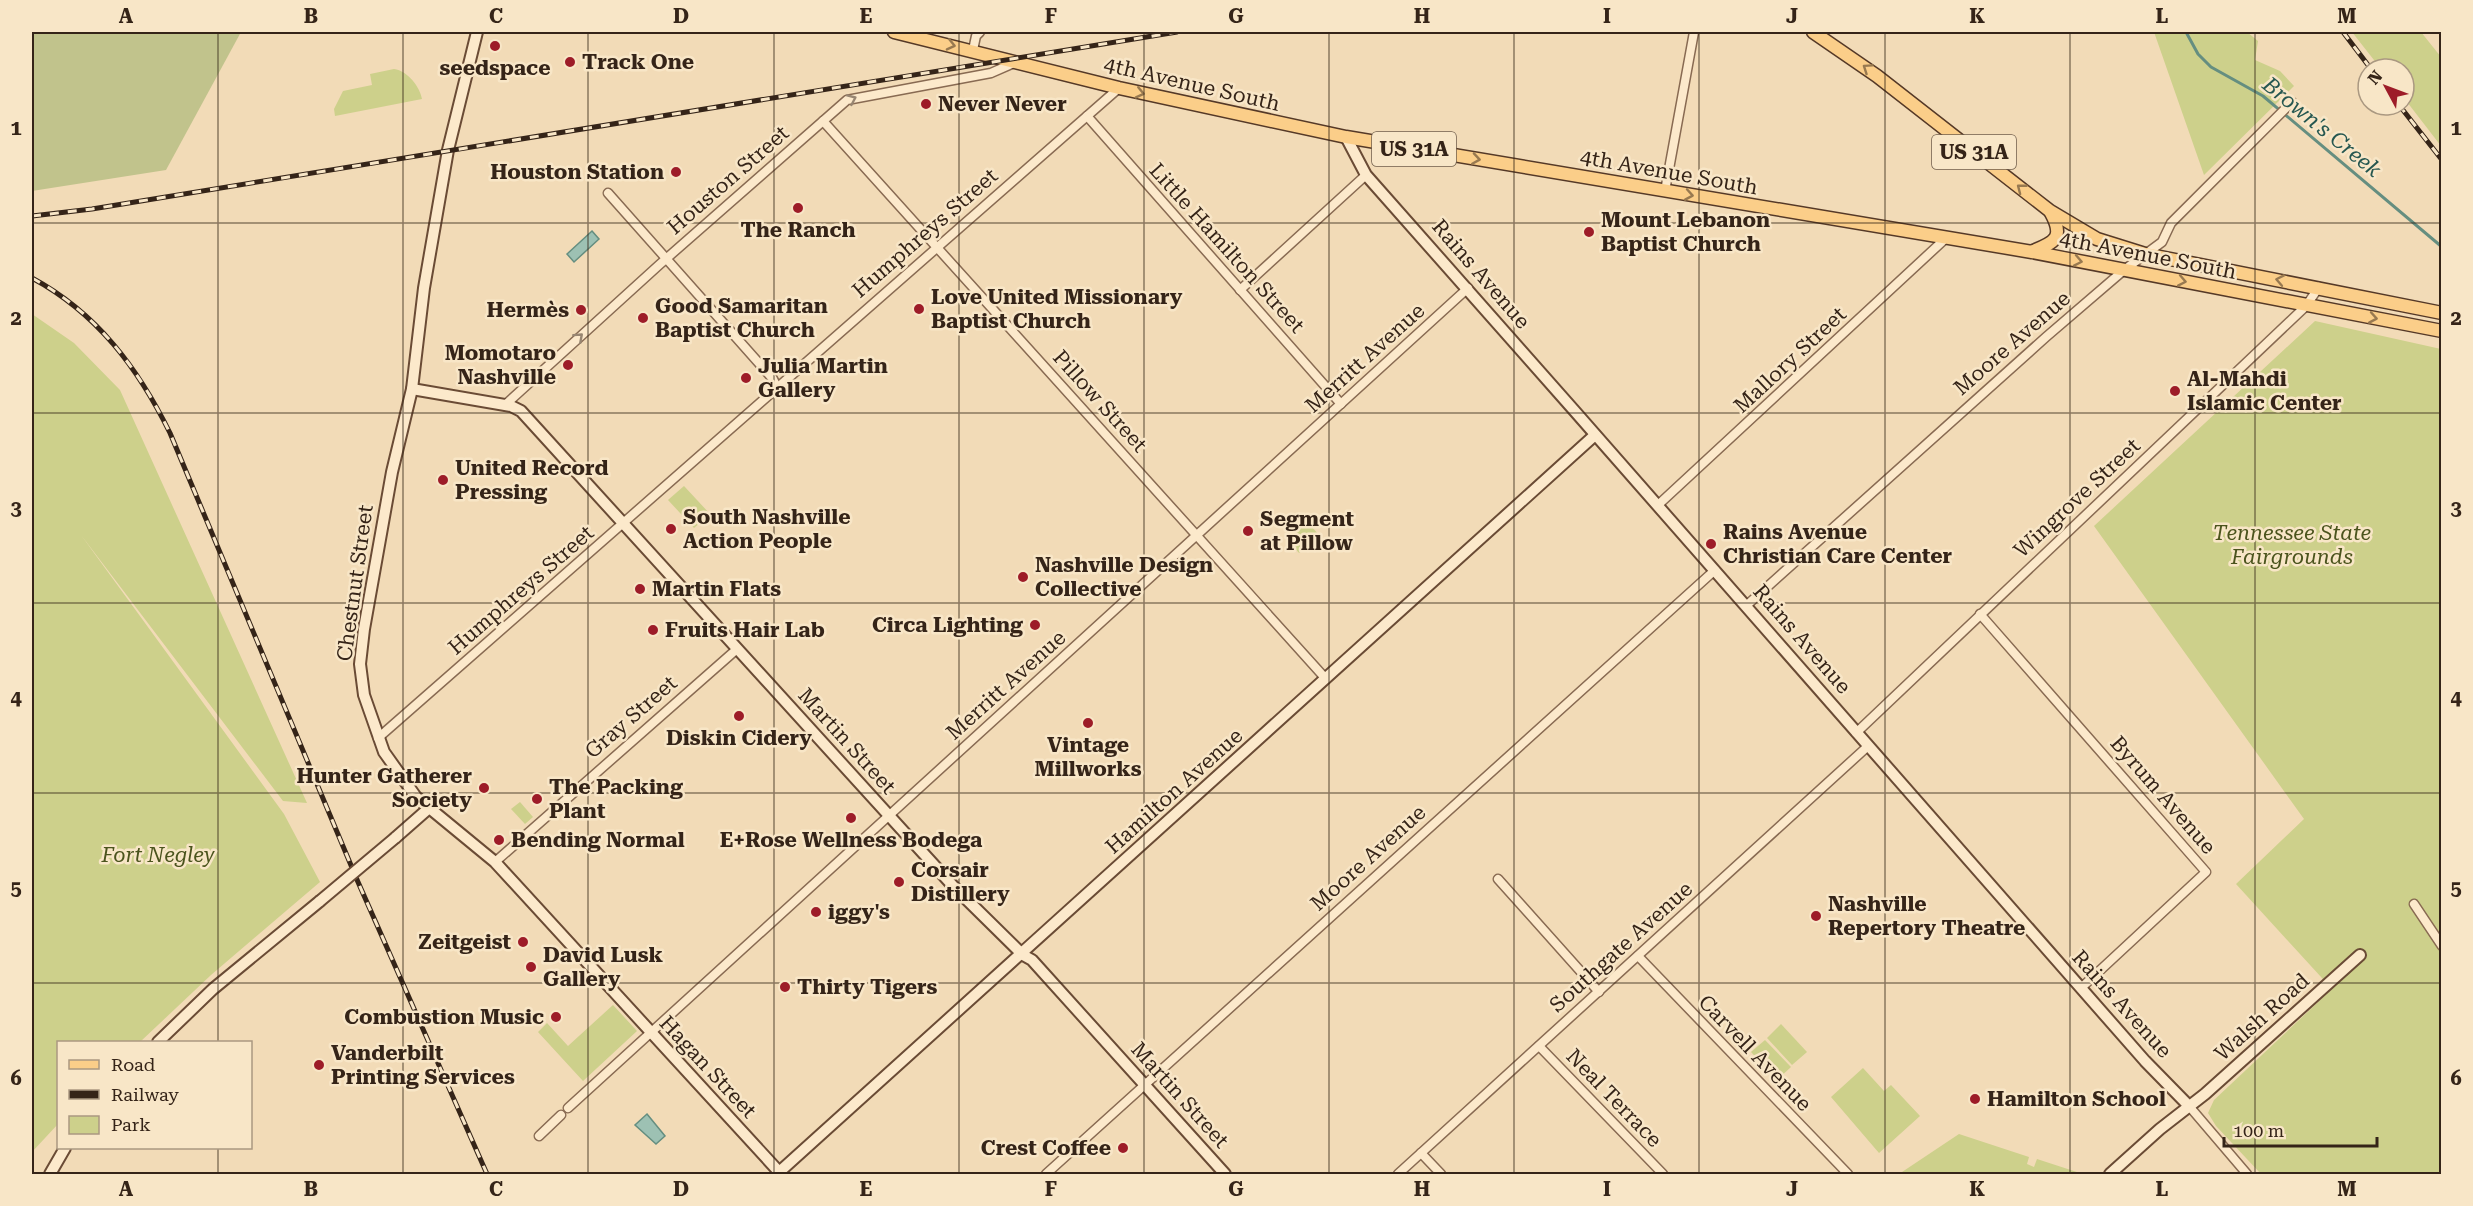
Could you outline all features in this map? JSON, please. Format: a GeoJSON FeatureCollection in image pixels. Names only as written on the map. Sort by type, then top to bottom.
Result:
{"type":"FeatureCollection","features":[{"type":"Feature","properties":{"kind":"main road","name":"4th Avenue South"},"geometry":{"type":"LineString","coordinates":[[894,32],[1119,88],[1346,137],[2032,252],[2442,331]]}},
{"type":"Feature","properties":{"kind":"main road","name":"US 31A"},"geometry":{"type":"LineString","coordinates":[[1813,32],[1877,76],[2050,211],[2097,239],[2145,254]]}},
{"type":"Feature","properties":{"kind":"main road"},"geometry":{"type":"LineString","coordinates":[[2032,252],[2050,245],[2056,239],[2057,224],[2050,211]]}},
{"type":"Feature","properties":{"kind":"main road","name":"4th Avenue South"},"geometry":{"type":"LineString","coordinates":[[2145,254],[2442,313]]}},
{"type":"Feature","properties":{"kind":"street","name":"Chestnut Street"},"geometry":{"type":"LineString","coordinates":[[428,809],[393,769],[378,738],[364,695],[361,652],[392,472],[412,389],[424,288],[447,156],[477,32]]}},
{"type":"Feature","properties":{"kind":"street"},"geometry":{"type":"LineString","coordinates":[[973,50],[976,36],[981,32]]}},
{"type":"Feature","properties":{"kind":"street"},"geometry":{"type":"LineString","coordinates":[[1665,191],[1694,32]]}},
{"type":"Feature","properties":{"kind":"street","name":"Houston Street"},"geometry":{"type":"LineString","coordinates":[[505,405],[666,258],[847,100],[856,96],[991,73],[1017,61]]}},
{"type":"Feature","properties":{"kind":"street","name":"Humphreys Street"},"geometry":{"type":"LineString","coordinates":[[378,738],[1119,88]]}},
{"type":"Feature","properties":{"kind":"street","name":"Moore Avenue"},"geometry":{"type":"LineString","coordinates":[[1747,604],[2124,270],[2162,242],[2171,223],[2292,102]]}},
{"type":"Feature","properties":{"kind":"street","name":"Little Hamilton Street"},"geometry":{"type":"LineString","coordinates":[[1087,116],[1341,404]]}},
{"type":"Feature","properties":{"kind":"street","name":"Pillow Street"},"geometry":{"type":"LineString","coordinates":[[823,121],[1326,679]]}},
{"type":"Feature","properties":{"kind":"street","name":"Rains Avenue"},"geometry":{"type":"LineString","coordinates":[[1346,137],[1366,175],[1747,604],[1867,747],[2189,1106]]}},
{"type":"Feature","properties":{"kind":"street"},"geometry":{"type":"LineString","coordinates":[[1240,290],[1366,175]]}},
{"type":"Feature","properties":{"kind":"street"},"geometry":{"type":"LineString","coordinates":[[608,193],[774,379],[777,387]]}},
{"type":"Feature","properties":{"kind":"street","name":"Mallory Street"},"geometry":{"type":"LineString","coordinates":[[1658,505],[1945,239]]}},
{"type":"Feature","properties":{"kind":"street","name":"Wingrove Street"},"geometry":{"type":"LineString","coordinates":[[1856,733],[2306,306],[2319,287]]}},
{"type":"Feature","properties":{"kind":"street","name":"Merritt Avenue"},"geometry":{"type":"LineString","coordinates":[[539,1136],[1468,288]]}},
{"type":"Feature","properties":{"kind":"street","name":"Martin Street"},"geometry":{"type":"LineString","coordinates":[[412,389],[505,405],[520,411],[954,886],[1023,955],[1032,960],[1225,1174]]}},
{"type":"Feature","properties":{"kind":"street","name":"Hamilton Avenue"},"geometry":{"type":"LineString","coordinates":[[779,1174],[1595,435]]}},
{"type":"Feature","properties":{"kind":"street","name":"Moore Avenue"},"geometry":{"type":"LineString","coordinates":[[1046,1174],[1715,570]]}},
{"type":"Feature","properties":{"kind":"street","name":"Byrum Avenue"},"geometry":{"type":"LineString","coordinates":[[1980,614],[2206,872],[2081,988]]}},
{"type":"Feature","properties":{"kind":"street","name":"Gray Street"},"geometry":{"type":"LineString","coordinates":[[495,862],[737,649]]}},
{"type":"Feature","properties":{"kind":"street","name":"Southgate Avenue"},"geometry":{"type":"LineString","coordinates":[[1398,1174],[1867,747]]}},
{"type":"Feature","properties":{"kind":"street"},"geometry":{"type":"LineString","coordinates":[[159,1041],[213,989],[428,809]]}},
{"type":"Feature","properties":{"kind":"street","name":"Hagan Street"},"geometry":{"type":"LineString","coordinates":[[428,809],[495,862],[779,1174]]}},
{"type":"Feature","properties":{"kind":"street"},"geometry":{"type":"LineString","coordinates":[[1498,879],[1599,992]]}},
{"type":"Feature","properties":{"kind":"street"},"geometry":{"type":"LineString","coordinates":[[2414,904],[2442,946]]}},
{"type":"Feature","properties":{"kind":"street","name":"Walsh Road"},"geometry":{"type":"LineString","coordinates":[[2110,1174],[2360,955]]}},
{"type":"Feature","properties":{"kind":"street","name":"Carvell Avenue"},"geometry":{"type":"LineString","coordinates":[[1638,956],[1848,1174]]}},
{"type":"Feature","properties":{"kind":"street","name":"Neal Terrace"},"geometry":{"type":"LineString","coordinates":[[1539,1046],[1663,1174]]}},
{"type":"Feature","properties":{"kind":"street"},"geometry":{"type":"LineString","coordinates":[[2189,1106],[2247,1174]]}},
{"type":"Feature","properties":{"kind":"street"},"geometry":{"type":"LineString","coordinates":[[50,1174],[63,1149]]}},
{"type":"Feature","properties":{"kind":"street"},"geometry":{"type":"LineString","coordinates":[[1421,1154],[1441,1174]]}},
{"type":"Feature","properties":{"kind":"green space"},"geometry":{"type":"Polygon","coordinates":[[[32,32],[241,32],[166,170],[32,191],[32,32]]]}},
{"type":"Feature","properties":{"kind":"green space"},"geometry":{"type":"Polygon","coordinates":[[[2154,32],[2247,32],[2258,41],[2255,60],[2280,71],[2294,86],[2204,175],[2154,32]]]}},
{"type":"Feature","properties":{"kind":"green space"},"geometry":{"type":"Polygon","coordinates":[[[2352,32],[2421,32],[2441,57],[2441,146],[2416,114],[2416,57],[2372,57],[2352,32]]]}},
{"type":"Feature","properties":{"kind":"green space"},"geometry":{"type":"Polygon","coordinates":[[[394,69],[404,73],[412,80],[422,99],[335,116],[334,109],[343,91],[372,85],[370,74],[394,69]]]}},
{"type":"Feature","properties":{"kind":"green space","name":"Fort Negley"},"geometry":{"type":"Polygon","coordinates":[[[32,314],[74,343],[120,390],[307,803],[283,801],[81,535],[284,814],[320,882],[211,975],[141,1041],[57,1041],[57,1125],[32,1152],[32,314]]]}},
{"type":"Feature","properties":{"kind":"green space","name":"Tennessee State Fairgrounds"},"geometry":{"type":"Polygon","coordinates":[[[2315,321],[2441,349],[2441,1174],[2261,1174],[2216,1126],[2208,1113],[2214,1100],[2332,989],[2236,884],[2304,819],[2094,526],[2315,321]]]}},
{"type":"Feature","properties":{"kind":"green space"},"geometry":{"type":"Polygon","coordinates":[[[684,486],[710,514],[694,528],[668,500],[684,486]]]}},
{"type":"Feature","properties":{"kind":"green space"},"geometry":{"type":"Polygon","coordinates":[[[1303,517],[1319,535],[1299,553],[1284,535],[1303,517]]]}},
{"type":"Feature","properties":{"kind":"green space"},"geometry":{"type":"Polygon","coordinates":[[[520,802],[533,817],[525,824],[511,809],[520,802]]]}},
{"type":"Feature","properties":{"kind":"green space"},"geometry":{"type":"Polygon","coordinates":[[[613,1005],[637,1031],[583,1081],[538,1032],[547,1023],[568,1046],[613,1005]]]}},
{"type":"Feature","properties":{"kind":"green space"},"geometry":{"type":"Polygon","coordinates":[[[1781,1024],[1807,1052],[1792,1065],[1767,1038],[1781,1024]]]}},
{"type":"Feature","properties":{"kind":"green space"},"geometry":{"type":"Polygon","coordinates":[[[1765,1040],[1791,1067],[1777,1080],[1751,1052],[1765,1040]]]}},
{"type":"Feature","properties":{"kind":"green space"},"geometry":{"type":"Polygon","coordinates":[[[1863,1068],[1884,1091],[1891,1085],[1920,1116],[1879,1153],[1831,1097],[1863,1068]]]}},
{"type":"Feature","properties":{"kind":"green space"},"geometry":{"type":"Polygon","coordinates":[[[1959,1134],[2029,1157],[2027,1164],[2034,1167],[2037,1159],[2083,1174],[1899,1174],[1959,1134]]]}},
{"type":"Feature","properties":{"kind":"shaded area"},"geometry":{"type":"Polygon","coordinates":[[[592,231],[599,239],[574,262],[567,254],[592,231]]]}},
{"type":"Feature","properties":{"kind":"shaded area"},"geometry":{"type":"Polygon","coordinates":[[[647,1114],[665,1136],[656,1144],[635,1125],[647,1114]]]}},
{"type":"Feature","properties":{"kind":"waterway","name":"Brown's Creek"},"geometry":{"type":"LineString","coordinates":[[2186,32],[2198,54],[2211,67],[2263,96],[2442,247]]}},
{"type":"Feature","properties":{"kind":"railway"},"geometry":{"type":"LineString","coordinates":[[32,216],[92,209],[1177,32]]}},
{"type":"Feature","properties":{"kind":"railway"},"geometry":{"type":"LineString","coordinates":[[2343,32],[2362,57]]}},
{"type":"Feature","properties":{"kind":"railway"},"geometry":{"type":"LineString","coordinates":[[2408,117],[2442,160]]}},
{"type":"Feature","properties":{"kind":"railway"},"geometry":{"type":"LineString","coordinates":[[32,278],[55,292],[96,325],[129,365],[158,409],[358,882],[487,1174]]}},
{"type":"Feature","properties":{"kind":"place","name":"seedspace"},"geometry":{"type":"Point","coordinates":[495,46]}},
{"type":"Feature","properties":{"kind":"place","name":"Track One"},"geometry":{"type":"Point","coordinates":[570,62]}},
{"type":"Feature","properties":{"kind":"place","name":"Never Never"},"geometry":{"type":"Point","coordinates":[926,104]}},
{"type":"Feature","properties":{"kind":"place","name":"Houston Station"},"geometry":{"type":"Point","coordinates":[676,172]}},
{"type":"Feature","properties":{"kind":"place","name":"The Ranch"},"geometry":{"type":"Point","coordinates":[798,208]}},
{"type":"Feature","properties":{"kind":"place","name":"Mount Lebanon Baptist Church"},"geometry":{"type":"Point","coordinates":[1589,232]}},
{"type":"Feature","properties":{"kind":"place","name":"Love United Missionary Baptist Church"},"geometry":{"type":"Point","coordinates":[919,309]}},
{"type":"Feature","properties":{"kind":"place","name":"Hermès"},"geometry":{"type":"Point","coordinates":[581,310]}},
{"type":"Feature","properties":{"kind":"place","name":"Good Samaritan Baptist Church"},"geometry":{"type":"Point","coordinates":[643,318]}},
{"type":"Feature","properties":{"kind":"place","name":"Momotaro Nashville"},"geometry":{"type":"Point","coordinates":[568,365]}},
{"type":"Feature","properties":{"kind":"place","name":"Julia Martin Gallery"},"geometry":{"type":"Point","coordinates":[746,378]}},
{"type":"Feature","properties":{"kind":"place","name":"Al-Mahdi Islamic Center"},"geometry":{"type":"Point","coordinates":[2175,391]}},
{"type":"Feature","properties":{"kind":"place","name":"United Record Pressing"},"geometry":{"type":"Point","coordinates":[443,480]}},
{"type":"Feature","properties":{"kind":"place","name":"South Nashville Action People"},"geometry":{"type":"Point","coordinates":[671,529]}},
{"type":"Feature","properties":{"kind":"place","name":"Segment at Pillow"},"geometry":{"type":"Point","coordinates":[1248,531]}},
{"type":"Feature","properties":{"kind":"place","name":"Rains Avenue Christian Care Center"},"geometry":{"type":"Point","coordinates":[1711,544]}},
{"type":"Feature","properties":{"kind":"place","name":"Nashville Design Collective"},"geometry":{"type":"Point","coordinates":[1023,577]}},
{"type":"Feature","properties":{"kind":"place","name":"Martin Flats"},"geometry":{"type":"Point","coordinates":[640,589]}},
{"type":"Feature","properties":{"kind":"place","name":"Circa Lighting"},"geometry":{"type":"Point","coordinates":[1035,625]}},
{"type":"Feature","properties":{"kind":"place","name":"Fruits Hair Lab"},"geometry":{"type":"Point","coordinates":[653,630]}},
{"type":"Feature","properties":{"kind":"place","name":"Diskin Cidery"},"geometry":{"type":"Point","coordinates":[739,716]}},
{"type":"Feature","properties":{"kind":"place","name":"Vintage Millworks"},"geometry":{"type":"Point","coordinates":[1088,723]}},
{"type":"Feature","properties":{"kind":"place","name":"Hunter Gatherer Society"},"geometry":{"type":"Point","coordinates":[484,788]}},
{"type":"Feature","properties":{"kind":"place","name":"The Packing Plant"},"geometry":{"type":"Point","coordinates":[537,799]}},
{"type":"Feature","properties":{"kind":"place","name":"E+Rose Wellness Bodega"},"geometry":{"type":"Point","coordinates":[851,818]}},
{"type":"Feature","properties":{"kind":"place","name":"Bending Normal"},"geometry":{"type":"Point","coordinates":[499,840]}},
{"type":"Feature","properties":{"kind":"place","name":"Corsair Distillery"},"geometry":{"type":"Point","coordinates":[899,882]}},
{"type":"Feature","properties":{"kind":"place","name":"iggy's"},"geometry":{"type":"Point","coordinates":[816,912]}},
{"type":"Feature","properties":{"kind":"place","name":"Nashville Repertory Theatre"},"geometry":{"type":"Point","coordinates":[1816,916]}},
{"type":"Feature","properties":{"kind":"place","name":"Zeitgeist"},"geometry":{"type":"Point","coordinates":[523,942]}},
{"type":"Feature","properties":{"kind":"place","name":"David Lusk Gallery"},"geometry":{"type":"Point","coordinates":[531,967]}},
{"type":"Feature","properties":{"kind":"place","name":"Thirty Tigers"},"geometry":{"type":"Point","coordinates":[785,987]}},
{"type":"Feature","properties":{"kind":"place","name":"Combustion Music"},"geometry":{"type":"Point","coordinates":[556,1017]}},
{"type":"Feature","properties":{"kind":"place","name":"Vanderbilt Printing Services"},"geometry":{"type":"Point","coordinates":[319,1065]}},
{"type":"Feature","properties":{"kind":"place","name":"Hamilton School"},"geometry":{"type":"Point","coordinates":[1975,1099]}},
{"type":"Feature","properties":{"kind":"place","name":"Crest Coffee"},"geometry":{"type":"Point","coordinates":[1123,1148]}}]}
